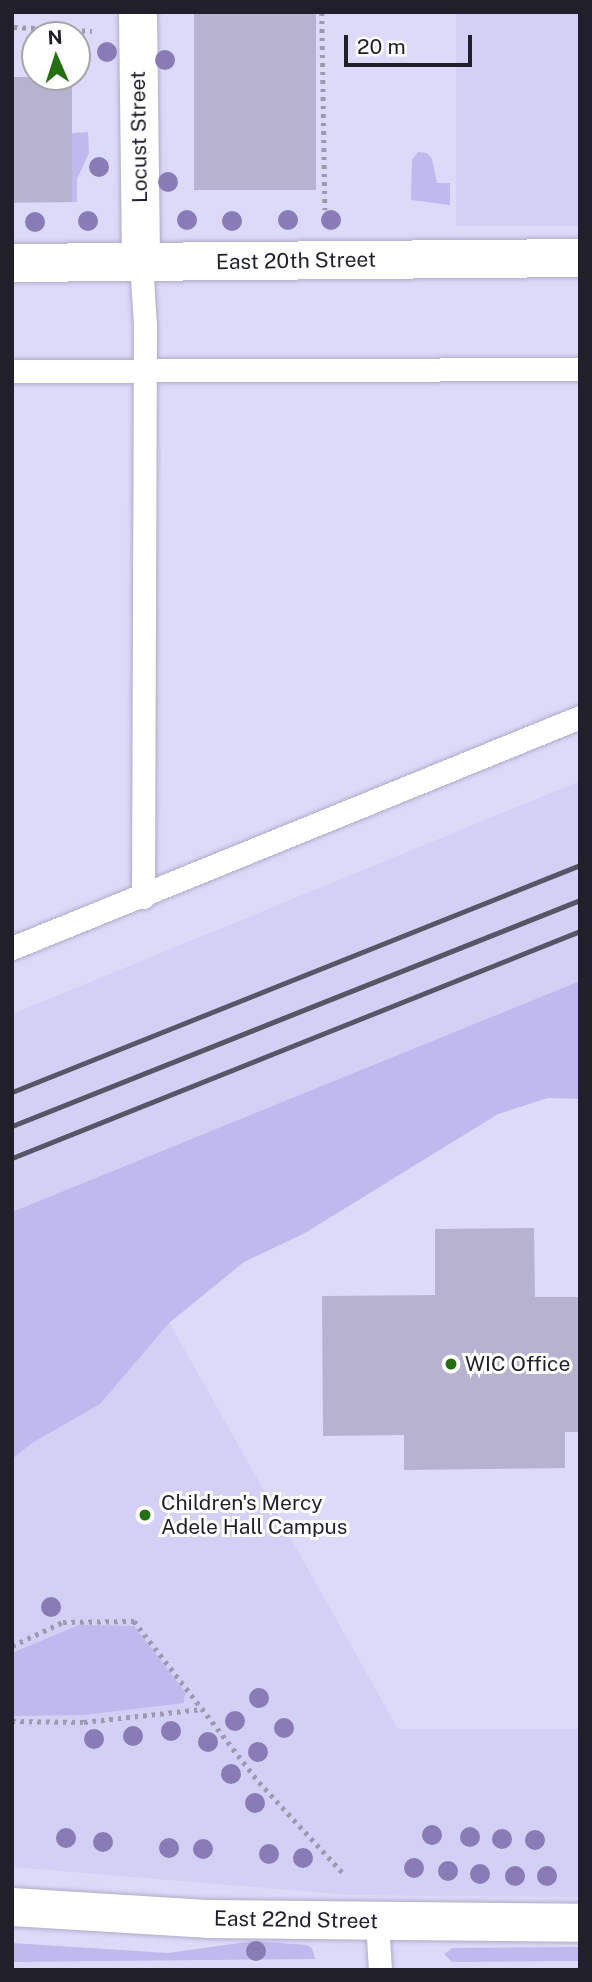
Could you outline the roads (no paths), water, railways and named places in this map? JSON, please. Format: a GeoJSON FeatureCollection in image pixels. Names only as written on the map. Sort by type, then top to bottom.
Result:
{"type":"FeatureCollection","features":[{"type":"Feature","properties":{"kind":"street","name":"Locust Street"},"geometry":{"type":"LineString","coordinates":[[138,12],[141,262]]}},
{"type":"Feature","properties":{"kind":"street","name":"East 20th Street"},"geometry":{"type":"LineString","coordinates":[[12,263],[580,258]]}},
{"type":"Feature","properties":{"kind":"street","name":"East 22nd Street"},"geometry":{"type":"LineString","coordinates":[[12,1907],[211,1919],[580,1923]]}},
{"type":"Feature","properties":{"kind":"lane"},"geometry":{"type":"LineString","coordinates":[[141,262],[144,369],[143,897]]}},
{"type":"Feature","properties":{"kind":"lane"},"geometry":{"type":"LineString","coordinates":[[12,371],[580,369]]}},
{"type":"Feature","properties":{"kind":"lane"},"geometry":{"type":"LineString","coordinates":[[12,948],[143,897],[580,716]]}},
{"type":"Feature","properties":{"kind":"lane"},"geometry":{"type":"LineString","coordinates":[[377,1921],[380,1970]]}},
{"type":"Feature","properties":{"kind":"railway"},"geometry":{"type":"LineString","coordinates":[[12,1092],[580,865]]}},
{"type":"Feature","properties":{"kind":"railway"},"geometry":{"type":"LineString","coordinates":[[12,1126],[580,900]]}},
{"type":"Feature","properties":{"kind":"railway"},"geometry":{"type":"LineString","coordinates":[[12,1158],[580,931]]}},
{"type":"Feature","properties":{"kind":"place","name":"WIC Office"},"geometry":{"type":"Point","coordinates":[451,1364]}},
{"type":"Feature","properties":{"kind":"place","name":"Children's Mercy Adele Hall Campus"},"geometry":{"type":"Point","coordinates":[145,1515]}}]}
